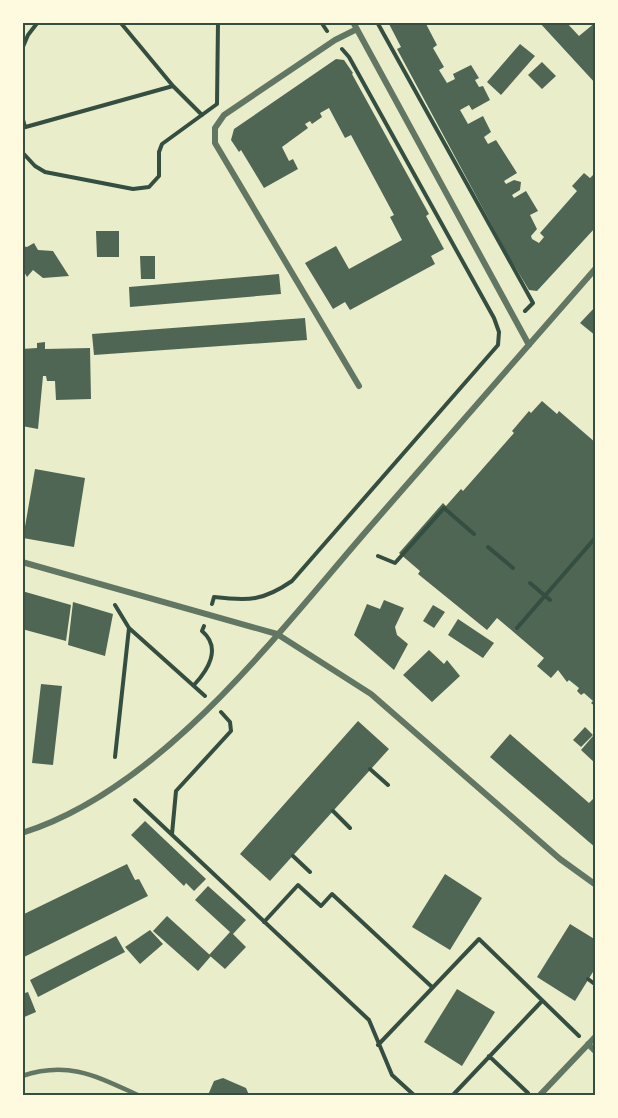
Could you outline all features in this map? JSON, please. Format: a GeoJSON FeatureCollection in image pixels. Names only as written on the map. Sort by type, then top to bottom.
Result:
{"type":"FeatureCollection","features":[{"type":"Feature","properties":{"kind":"street"},"geometry":{"type":"LineString","coordinates":[[359,386],[215,143],[215,128],[224,115],[355,26],[529,345]]}},
{"type":"Feature","properties":{"kind":"street"},"geometry":{"type":"LineString","coordinates":[[22,832],[73,813],[118,784],[213,703],[277,634],[596,268]]}},
{"type":"Feature","properties":{"kind":"street"},"geometry":{"type":"LineString","coordinates":[[22,562],[277,634],[371,694],[560,859],[596,885]]}},
{"type":"Feature","properties":{"kind":"street"},"geometry":{"type":"LineString","coordinates":[[539,1095],[585,1042],[596,1036]]}},
{"type":"Feature","properties":{"kind":"street"},"geometry":{"type":"LineString","coordinates":[[585,1042],[596,1052]]}},
{"type":"Feature","properties":{"kind":"lane"},"geometry":{"type":"LineString","coordinates":[[22,1076],[46,1070],[80,1070],[140,1095]]}},
{"type":"Feature","properties":{"kind":"path"},"geometry":{"type":"LineString","coordinates":[[22,50],[28,35],[38,22]]}},
{"type":"Feature","properties":{"kind":"path"},"geometry":{"type":"LineString","coordinates":[[120,22],[173,86],[202,115]]}},
{"type":"Feature","properties":{"kind":"path"},"geometry":{"type":"LineString","coordinates":[[22,152],[35,166],[45,172],[133,189],[149,187],[159,176],[159,152],[162,144],[217,104],[218,22]]}},
{"type":"Feature","properties":{"kind":"path"},"geometry":{"type":"LineString","coordinates":[[314,22],[321,23],[326,29]]}},
{"type":"Feature","properties":{"kind":"path"},"geometry":{"type":"LineString","coordinates":[[378,22],[533,303],[529,308]]}},
{"type":"Feature","properties":{"kind":"path"},"geometry":{"type":"LineString","coordinates":[[343,50],[454,243],[494,318],[500,338]]}},
{"type":"Feature","properties":{"kind":"path"},"geometry":{"type":"LineString","coordinates":[[22,116],[24,127],[173,86]]}},
{"type":"Feature","properties":{"kind":"path"},"geometry":{"type":"LineString","coordinates":[[213,601],[214,597],[247,601],[273,594],[292,580],[494,351],[500,338],[506,332]]}},
{"type":"Feature","properties":{"kind":"path"},"geometry":{"type":"LineString","coordinates":[[378,556],[395,563],[444,508],[474,534]]}},
{"type":"Feature","properties":{"kind":"path"},"geometry":{"type":"LineString","coordinates":[[517,628],[595,540]]}},
{"type":"Feature","properties":{"kind":"path"},"geometry":{"type":"LineString","coordinates":[[488,547],[513,568]]}},
{"type":"Feature","properties":{"kind":"path"},"geometry":{"type":"LineString","coordinates":[[530,583],[550,600]]}},
{"type":"Feature","properties":{"kind":"path"},"geometry":{"type":"LineString","coordinates":[[116,605],[129,628],[195,686],[209,665],[212,652],[211,642],[202,631]]}},
{"type":"Feature","properties":{"kind":"path"},"geometry":{"type":"LineString","coordinates":[[115,757],[129,628]]}},
{"type":"Feature","properties":{"kind":"path"},"geometry":{"type":"LineString","coordinates":[[173,838],[171,826],[176,791],[229,736],[231,726],[227,719]]}},
{"type":"Feature","properties":{"kind":"path"},"geometry":{"type":"LineString","coordinates":[[370,769],[388,785]]}},
{"type":"Feature","properties":{"kind":"path"},"geometry":{"type":"LineString","coordinates":[[135,800],[369,1020],[392,1075],[415,1095]]}},
{"type":"Feature","properties":{"kind":"path"},"geometry":{"type":"LineString","coordinates":[[333,811],[350,828]]}},
{"type":"Feature","properties":{"kind":"path"},"geometry":{"type":"LineString","coordinates":[[293,856],[310,872]]}},
{"type":"Feature","properties":{"kind":"path"},"geometry":{"type":"LineString","coordinates":[[264,922],[298,885],[321,906],[332,894],[432,987]]}},
{"type":"Feature","properties":{"kind":"path"},"geometry":{"type":"LineString","coordinates":[[378,1045],[478,939],[585,1042]]}},
{"type":"Feature","properties":{"kind":"path"},"geometry":{"type":"LineString","coordinates":[[588,979],[596,985]]}},
{"type":"Feature","properties":{"kind":"path"},"geometry":{"type":"LineString","coordinates":[[452,1095],[543,1001]]}},
{"type":"Feature","properties":{"kind":"path"},"geometry":{"type":"LineString","coordinates":[[489,1056],[530,1095]]}},
{"type":"Feature","properties":{"kind":"building"},"geometry":{"type":"Polygon","coordinates":[[[388,22],[425,22],[437,45],[433,48],[444,67],[439,70],[447,83],[455,79],[453,74],[471,65],[479,78],[475,80],[479,87],[483,86],[490,100],[472,110],[469,105],[460,110],[468,124],[483,116],[491,132],[484,137],[488,144],[496,140],[517,173],[504,181],[506,184],[514,180],[521,182],[520,190],[512,195],[514,198],[526,191],[538,211],[530,215],[537,229],[531,236],[532,239],[539,243],[544,237],[540,233],[577,191],[572,186],[584,173],[590,178],[596,172],[595,228],[537,291],[529,290],[509,257],[397,49],[401,47],[388,22]]]}},
{"type":"Feature","properties":{"kind":"building"},"geometry":{"type":"Polygon","coordinates":[[[539,22],[566,22],[579,36],[596,22],[596,84],[539,22]]]}},
{"type":"Feature","properties":{"kind":"building"},"geometry":{"type":"Polygon","coordinates":[[[520,44],[535,56],[501,95],[487,82],[520,44]]]}},
{"type":"Feature","properties":{"kind":"building"},"geometry":{"type":"Polygon","coordinates":[[[336,59],[344,60],[353,73],[429,214],[426,216],[444,249],[431,256],[435,264],[350,310],[345,302],[333,309],[305,263],[336,246],[349,269],[402,240],[390,217],[394,215],[351,135],[345,138],[329,108],[320,113],[322,117],[312,124],[310,121],[305,124],[308,128],[282,147],[289,161],[293,159],[298,169],[264,188],[241,150],[239,152],[231,140],[234,129],[336,59]]]}},
{"type":"Feature","properties":{"kind":"building"},"geometry":{"type":"Polygon","coordinates":[[[542,62],[556,76],[542,89],[528,75],[542,62]]]}},
{"type":"Feature","properties":{"kind":"building"},"geometry":{"type":"Polygon","coordinates":[[[96,231],[119,231],[119,257],[97,257],[96,231]]]}},
{"type":"Feature","properties":{"kind":"building"},"geometry":{"type":"Polygon","coordinates":[[[34,243],[38,250],[53,251],[69,276],[43,278],[33,270],[27,277],[22,268],[22,246],[27,247],[34,243]]]}},
{"type":"Feature","properties":{"kind":"building"},"geometry":{"type":"Polygon","coordinates":[[[140,256],[155,256],[155,279],[141,279],[140,256]]]}},
{"type":"Feature","properties":{"kind":"building"},"geometry":{"type":"Polygon","coordinates":[[[279,274],[281,294],[130,307],[129,287],[279,274]]]}},
{"type":"Feature","properties":{"kind":"building"},"geometry":{"type":"Polygon","coordinates":[[[596,306],[596,336],[580,323],[596,306]]]}},
{"type":"Feature","properties":{"kind":"building"},"geometry":{"type":"Polygon","coordinates":[[[305,318],[307,340],[94,355],[92,334],[305,318]]]}},
{"type":"Feature","properties":{"kind":"building"},"geometry":{"type":"Polygon","coordinates":[[[45,342],[45,349],[90,348],[91,399],[56,400],[55,381],[47,381],[46,376],[43,376],[38,429],[22,426],[22,349],[37,348],[37,343],[45,342]]]}},
{"type":"Feature","properties":{"kind":"building"},"geometry":{"type":"Polygon","coordinates":[[[542,401],[557,414],[559,411],[596,443],[596,707],[584,693],[581,695],[577,691],[579,688],[569,680],[567,682],[558,670],[551,678],[537,666],[544,658],[497,618],[487,630],[418,574],[420,571],[399,553],[443,503],[446,506],[461,489],[463,491],[514,433],[512,431],[529,411],[531,413],[542,401]]]}},
{"type":"Feature","properties":{"kind":"building"},"geometry":{"type":"Polygon","coordinates":[[[35,469],[85,478],[74,547],[23,538],[35,469]]]}},
{"type":"Feature","properties":{"kind":"building"},"geometry":{"type":"Polygon","coordinates":[[[22,591],[71,605],[66,641],[22,629],[22,591]]]}},
{"type":"Feature","properties":{"kind":"building"},"geometry":{"type":"Polygon","coordinates":[[[384,600],[404,608],[395,627],[397,635],[408,644],[394,670],[354,635],[367,604],[380,609],[384,600]]]}},
{"type":"Feature","properties":{"kind":"building"},"geometry":{"type":"Polygon","coordinates":[[[73,602],[113,614],[105,656],[68,645],[73,602]]]}},
{"type":"Feature","properties":{"kind":"building"},"geometry":{"type":"Polygon","coordinates":[[[433,605],[445,612],[434,628],[423,621],[433,605]]]}},
{"type":"Feature","properties":{"kind":"building"},"geometry":{"type":"Polygon","coordinates":[[[458,619],[494,643],[483,658],[448,635],[458,619]]]}},
{"type":"Feature","properties":{"kind":"building"},"geometry":{"type":"Polygon","coordinates":[[[429,650],[444,664],[447,660],[460,676],[432,702],[403,675],[429,650]]]}},
{"type":"Feature","properties":{"kind":"building"},"geometry":{"type":"Polygon","coordinates":[[[41,684],[62,686],[53,765],[32,763],[41,684]]]}},
{"type":"Feature","properties":{"kind":"building"},"geometry":{"type":"Polygon","coordinates":[[[358,721],[389,749],[270,881],[240,854],[358,721]]]}},
{"type":"Feature","properties":{"kind":"building"},"geometry":{"type":"Polygon","coordinates":[[[585,727],[593,735],[581,747],[573,740],[585,727]]]}},
{"type":"Feature","properties":{"kind":"building"},"geometry":{"type":"Polygon","coordinates":[[[510,734],[589,803],[593,799],[596,801],[596,848],[490,757],[510,734]]]}},
{"type":"Feature","properties":{"kind":"building"},"geometry":{"type":"Polygon","coordinates":[[[593,736],[596,738],[596,764],[581,750],[593,736]]]}},
{"type":"Feature","properties":{"kind":"building"},"geometry":{"type":"Polygon","coordinates":[[[145,821],[206,879],[194,891],[186,883],[184,886],[131,835],[145,821]]]}},
{"type":"Feature","properties":{"kind":"building"},"geometry":{"type":"Polygon","coordinates":[[[127,864],[135,880],[139,879],[148,896],[22,958],[22,915],[127,864]]]}},
{"type":"Feature","properties":{"kind":"building"},"geometry":{"type":"Polygon","coordinates":[[[445,874],[482,898],[450,950],[412,927],[445,874]]]}},
{"type":"Feature","properties":{"kind":"building"},"geometry":{"type":"Polygon","coordinates":[[[208,886],[246,920],[233,934],[246,947],[225,969],[209,955],[230,932],[195,900],[208,886]]]}},
{"type":"Feature","properties":{"kind":"building"},"geometry":{"type":"Polygon","coordinates":[[[167,916],[211,956],[198,971],[153,931],[167,916]]]}},
{"type":"Feature","properties":{"kind":"building"},"geometry":{"type":"Polygon","coordinates":[[[570,924],[596,940],[596,967],[575,1001],[537,977],[570,924]]]}},
{"type":"Feature","properties":{"kind":"building"},"geometry":{"type":"Polygon","coordinates":[[[150,930],[163,944],[140,964],[125,947],[150,930]]]}},
{"type":"Feature","properties":{"kind":"building"},"geometry":{"type":"Polygon","coordinates":[[[116,936],[125,952],[38,997],[30,980],[116,936]]]}},
{"type":"Feature","properties":{"kind":"building"},"geometry":{"type":"Polygon","coordinates":[[[457,989],[495,1012],[462,1066],[424,1042],[457,989]]]}},
{"type":"Feature","properties":{"kind":"building"},"geometry":{"type":"Polygon","coordinates":[[[28,992],[36,1012],[22,1018],[22,994],[28,992]]]}},
{"type":"Feature","properties":{"kind":"building"},"geometry":{"type":"Polygon","coordinates":[[[223,1078],[246,1088],[249,1095],[208,1095],[214,1081],[223,1078]]]}}]}
